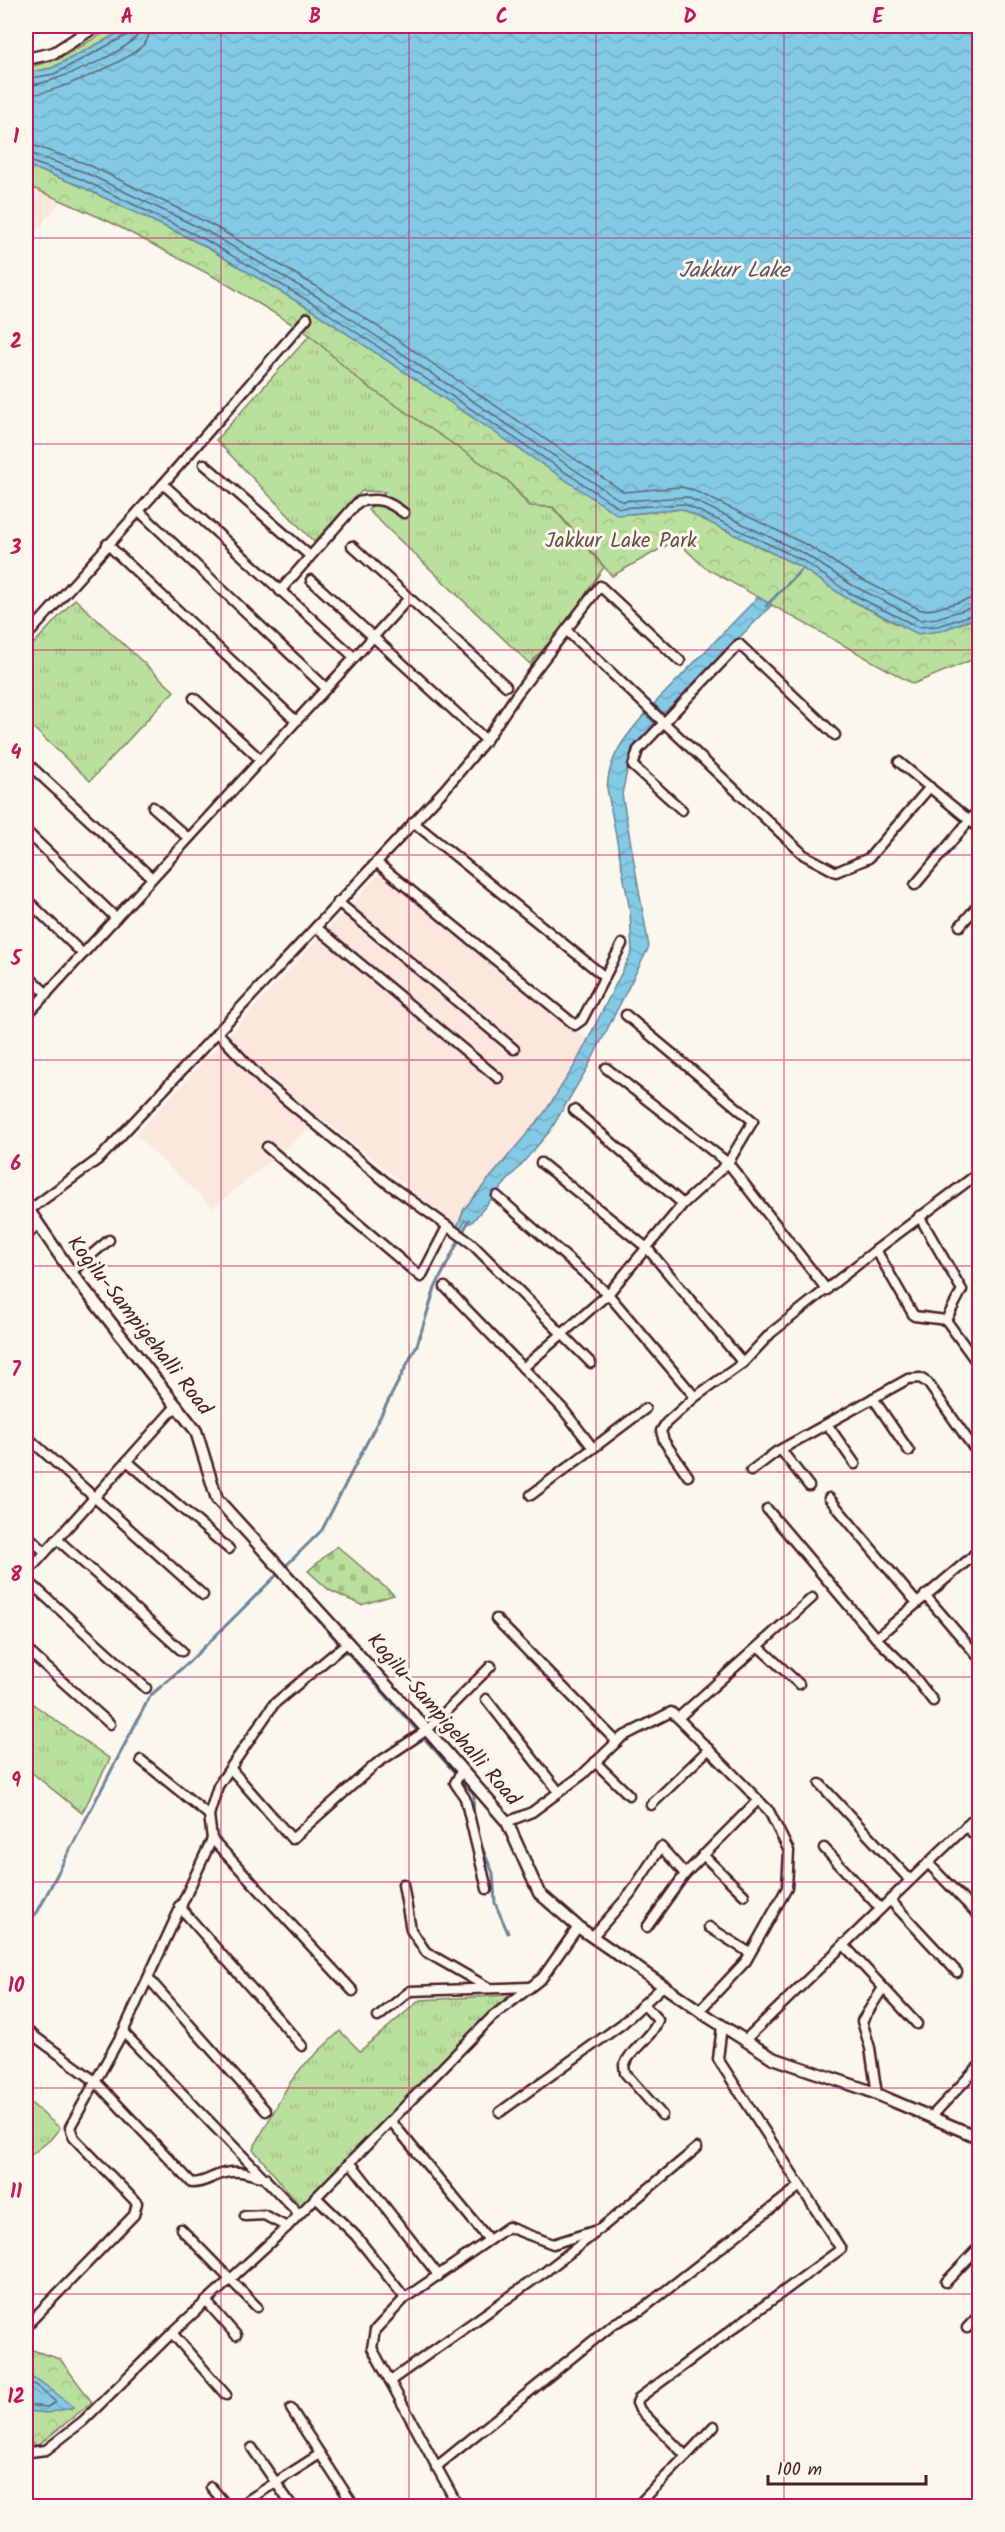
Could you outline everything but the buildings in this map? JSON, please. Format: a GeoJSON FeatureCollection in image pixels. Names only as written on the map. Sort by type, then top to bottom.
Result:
{"type":"FeatureCollection","features":[{"type":"Feature","properties":{"kind":"street"},"geometry":{"type":"LineString","coordinates":[[26,59],[54,53],[96,26]]}},
{"type":"Feature","properties":{"kind":"street"},"geometry":{"type":"LineString","coordinates":[[26,637],[307,318]]}},
{"type":"Feature","properties":{"kind":"street"},"geometry":{"type":"LineString","coordinates":[[204,464],[310,556]]}},
{"type":"Feature","properties":{"kind":"street"},"geometry":{"type":"LineString","coordinates":[[163,484],[354,657]]}},
{"type":"Feature","properties":{"kind":"street"},"geometry":{"type":"LineString","coordinates":[[280,591],[358,502],[374,498],[389,502],[404,513]]}},
{"type":"Feature","properties":{"kind":"street"},"geometry":{"type":"LineString","coordinates":[[139,511],[326,688]]}},
{"type":"Feature","properties":{"kind":"street"},"geometry":{"type":"LineString","coordinates":[[107,544],[296,721]]}},
{"type":"Feature","properties":{"kind":"street"},"geometry":{"type":"LineString","coordinates":[[352,546],[506,686]]}},
{"type":"Feature","properties":{"kind":"street"},"geometry":{"type":"LineString","coordinates":[[311,580],[486,740]]}},
{"type":"Feature","properties":{"kind":"street"},"geometry":{"type":"LineString","coordinates":[[27,1208],[100,1158],[413,822],[486,740],[517,694],[600,586],[680,661]]}},
{"type":"Feature","properties":{"kind":"street"},"geometry":{"type":"LineString","coordinates":[[26,1016],[409,598]]}},
{"type":"Feature","properties":{"kind":"street"},"geometry":{"type":"LineString","coordinates":[[567,631],[804,855],[836,872],[869,858],[930,788]]}},
{"type":"Feature","properties":{"kind":"street"},"geometry":{"type":"LineString","coordinates":[[682,810],[633,766],[638,750],[739,644],[835,735]]}},
{"type":"Feature","properties":{"kind":"street"},"geometry":{"type":"LineString","coordinates":[[194,698],[261,760]]}},
{"type":"Feature","properties":{"kind":"street"},"geometry":{"type":"LineString","coordinates":[[26,762],[153,878]]}},
{"type":"Feature","properties":{"kind":"street"},"geometry":{"type":"LineString","coordinates":[[899,762],[980,829]]}},
{"type":"Feature","properties":{"kind":"street"},"geometry":{"type":"LineString","coordinates":[[153,807],[188,838]]}},
{"type":"Feature","properties":{"kind":"street"},"geometry":{"type":"LineString","coordinates":[[915,885],[980,808]]}},
{"type":"Feature","properties":{"kind":"street"},"geometry":{"type":"LineString","coordinates":[[413,822],[605,977]]}},
{"type":"Feature","properties":{"kind":"street"},"geometry":{"type":"LineString","coordinates":[[26,831],[116,918]]}},
{"type":"Feature","properties":{"kind":"street"},"geometry":{"type":"LineString","coordinates":[[376,862],[575,1025],[582,1020],[622,944]]}},
{"type":"Feature","properties":{"kind":"street"},"geometry":{"type":"LineString","coordinates":[[26,899],[83,954]]}},
{"type":"Feature","properties":{"kind":"street"},"geometry":{"type":"LineString","coordinates":[[338,902],[514,1049]]}},
{"type":"Feature","properties":{"kind":"street"},"geometry":{"type":"LineString","coordinates":[[960,926],[980,903]]}},
{"type":"Feature","properties":{"kind":"street"},"geometry":{"type":"LineString","coordinates":[[316,927],[498,1078]]}},
{"type":"Feature","properties":{"kind":"street"},"geometry":{"type":"LineString","coordinates":[[26,974],[47,994]]}},
{"type":"Feature","properties":{"kind":"street"},"geometry":{"type":"LineString","coordinates":[[524,1368],[608,1294],[683,1204],[728,1163],[753,1121],[626,1015]]}},
{"type":"Feature","properties":{"kind":"street"},"geometry":{"type":"LineString","coordinates":[[217,1032],[263,1081],[387,1183],[471,1242],[591,1363]]}},
{"type":"Feature","properties":{"kind":"street"},"geometry":{"type":"LineString","coordinates":[[606,1068],[728,1163],[827,1290]]}},
{"type":"Feature","properties":{"kind":"street"},"geometry":{"type":"LineString","coordinates":[[574,1110],[683,1204]]}},
{"type":"Feature","properties":{"kind":"street"},"geometry":{"type":"LineString","coordinates":[[267,1147],[421,1277],[447,1227]]}},
{"type":"Feature","properties":{"kind":"street"},"geometry":{"type":"LineString","coordinates":[[541,1163],[647,1248],[743,1363]]}},
{"type":"Feature","properties":{"kind":"street"},"geometry":{"type":"LineString","coordinates":[[688,1476],[664,1442],[661,1431],[666,1423],[694,1397],[743,1363],[771,1332],[919,1216],[980,1172]]}},
{"type":"Feature","properties":{"kind":"street"},"geometry":{"type":"LineString","coordinates":[[497,1196],[608,1294],[694,1397]]}},
{"type":"Feature","properties":{"kind":"street","name":"Kogilu-Sampigehalli Road"},"geometry":{"type":"LineString","coordinates":[[27,1208],[71,1272],[196,1431],[217,1499],[428,1730],[507,1822],[539,1893],[592,1937],[699,2011],[773,2058],[877,2094],[980,2138]]}},
{"type":"Feature","properties":{"kind":"street"},"geometry":{"type":"LineString","coordinates":[[919,1216],[962,1290],[946,1320]]}},
{"type":"Feature","properties":{"kind":"street"},"geometry":{"type":"LineString","coordinates":[[26,1237],[37,1224]]}},
{"type":"Feature","properties":{"kind":"street"},"geometry":{"type":"LineString","coordinates":[[71,1272],[109,1240]]}},
{"type":"Feature","properties":{"kind":"street"},"geometry":{"type":"LineString","coordinates":[[876,1250],[914,1316],[946,1320],[980,1367]]}},
{"type":"Feature","properties":{"kind":"street"},"geometry":{"type":"LineString","coordinates":[[445,1287],[562,1408],[593,1448]]}},
{"type":"Feature","properties":{"kind":"street"},"geometry":{"type":"LineString","coordinates":[[752,1471],[781,1450],[873,1398],[908,1379],[920,1378],[928,1383],[980,1457]]}},
{"type":"Feature","properties":{"kind":"street"},"geometry":{"type":"LineString","coordinates":[[873,1398],[909,1451]]}},
{"type":"Feature","properties":{"kind":"street"},"geometry":{"type":"LineString","coordinates":[[26,1574],[177,1405]]}},
{"type":"Feature","properties":{"kind":"street"},"geometry":{"type":"LineString","coordinates":[[531,1495],[645,1409]]}},
{"type":"Feature","properties":{"kind":"street"},"geometry":{"type":"LineString","coordinates":[[827,1424],[855,1464]]}},
{"type":"Feature","properties":{"kind":"street"},"geometry":{"type":"LineString","coordinates":[[26,1436],[203,1595]]}},
{"type":"Feature","properties":{"kind":"street"},"geometry":{"type":"LineString","coordinates":[[781,1450],[809,1486]]}},
{"type":"Feature","properties":{"kind":"street"},"geometry":{"type":"LineString","coordinates":[[127,1461],[228,1549]]}},
{"type":"Feature","properties":{"kind":"street"},"geometry":{"type":"LineString","coordinates":[[830,1498],[917,1603]]}},
{"type":"Feature","properties":{"kind":"street"},"geometry":{"type":"LineString","coordinates":[[767,1509],[876,1638],[909,1670],[933,1701]]}},
{"type":"Feature","properties":{"kind":"street"},"geometry":{"type":"LineString","coordinates":[[26,1534],[45,1552]]}},
{"type":"Feature","properties":{"kind":"street"},"geometry":{"type":"LineString","coordinates":[[57,1539],[182,1651]]}},
{"type":"Feature","properties":{"kind":"street"},"geometry":{"type":"LineString","coordinates":[[876,1638],[925,1595],[978,1555]]}},
{"type":"Feature","properties":{"kind":"street"},"geometry":{"type":"LineString","coordinates":[[26,1579],[146,1688]]}},
{"type":"Feature","properties":{"kind":"street"},"geometry":{"type":"LineString","coordinates":[[925,1595],[980,1659]]}},
{"type":"Feature","properties":{"kind":"street"},"geometry":{"type":"LineString","coordinates":[[678,1718],[812,1598]]}},
{"type":"Feature","properties":{"kind":"street"},"geometry":{"type":"LineString","coordinates":[[496,1619],[617,1742]]}},
{"type":"Feature","properties":{"kind":"street"},"geometry":{"type":"LineString","coordinates":[[26,2326],[134,2215],[137,2203],[74,2138],[70,2127],[123,2032],[149,1979],[179,1906],[212,1839],[209,1815],[218,1786],[274,1704],[348,1641]]}},
{"type":"Feature","properties":{"kind":"street"},"geometry":{"type":"LineString","coordinates":[[759,1647],[798,1684]]}},
{"type":"Feature","properties":{"kind":"street"},"geometry":{"type":"LineString","coordinates":[[26,1648],[110,1724]]}},
{"type":"Feature","properties":{"kind":"street"},"geometry":{"type":"LineString","coordinates":[[230,1768],[292,1839],[376,1764],[428,1730],[491,1666]]}},
{"type":"Feature","properties":{"kind":"street"},"geometry":{"type":"LineString","coordinates":[[486,1699],[559,1792]]}},
{"type":"Feature","properties":{"kind":"street"},"geometry":{"type":"LineString","coordinates":[[507,1822],[532,1812],[617,1742],[671,1712],[678,1718],[769,1811],[789,1851],[787,1888],[750,1953],[699,2011]]}},
{"type":"Feature","properties":{"kind":"street"},"geometry":{"type":"LineString","coordinates":[[651,1805],[709,1749]]}},
{"type":"Feature","properties":{"kind":"street"},"geometry":{"type":"LineString","coordinates":[[141,1760],[209,1815]]}},
{"type":"Feature","properties":{"kind":"street"},"geometry":{"type":"LineString","coordinates":[[595,1762],[629,1795]]}},
{"type":"Feature","properties":{"kind":"street"},"geometry":{"type":"LineString","coordinates":[[462,1770],[455,1784],[465,1798],[487,1890]]}},
{"type":"Feature","properties":{"kind":"street"},"geometry":{"type":"LineString","coordinates":[[820,1784],[910,1880]]}},
{"type":"Feature","properties":{"kind":"street"},"geometry":{"type":"LineString","coordinates":[[647,1927],[685,1874],[758,1800]]}},
{"type":"Feature","properties":{"kind":"street"},"geometry":{"type":"LineString","coordinates":[[745,2040],[980,1813]]}},
{"type":"Feature","properties":{"kind":"street"},"geometry":{"type":"LineString","coordinates":[[966,1826],[980,1841]]}},
{"type":"Feature","properties":{"kind":"street"},"geometry":{"type":"LineString","coordinates":[[212,1839],[353,1991]]}},
{"type":"Feature","properties":{"kind":"street"},"geometry":{"type":"LineString","coordinates":[[592,1937],[630,1893],[662,1847],[685,1874]]}},
{"type":"Feature","properties":{"kind":"street"},"geometry":{"type":"LineString","coordinates":[[824,1848],[880,1908]]}},
{"type":"Feature","properties":{"kind":"street"},"geometry":{"type":"LineString","coordinates":[[703,1855],[744,1895]]}},
{"type":"Feature","properties":{"kind":"street"},"geometry":{"type":"LineString","coordinates":[[928,1863],[980,1917]]}},
{"type":"Feature","properties":{"kind":"street"},"geometry":{"type":"LineString","coordinates":[[403,1884],[411,1930],[426,1952],[489,1988]]}},
{"type":"Feature","properties":{"kind":"street"},"geometry":{"type":"LineString","coordinates":[[890,1900],[957,1972]]}},
{"type":"Feature","properties":{"kind":"street"},"geometry":{"type":"LineString","coordinates":[[179,1906],[302,2046]]}},
{"type":"Feature","properties":{"kind":"street"},"geometry":{"type":"LineString","coordinates":[[26,2449],[30,2452],[46,2450],[83,2421],[172,2333],[287,2227],[492,2017],[542,1978],[578,1927]]}},
{"type":"Feature","properties":{"kind":"street"},"geometry":{"type":"LineString","coordinates":[[709,1927],[750,1953]]}},
{"type":"Feature","properties":{"kind":"street"},"geometry":{"type":"LineString","coordinates":[[843,1944],[917,2024]]}},
{"type":"Feature","properties":{"kind":"street"},"geometry":{"type":"LineString","coordinates":[[149,1979],[266,2111]]}},
{"type":"Feature","properties":{"kind":"street"},"geometry":{"type":"LineString","coordinates":[[500,2112],[622,2024],[663,1986]]}},
{"type":"Feature","properties":{"kind":"street"},"geometry":{"type":"LineString","coordinates":[[378,2017],[410,1991],[530,1987]]}},
{"type":"Feature","properties":{"kind":"street"},"geometry":{"type":"LineString","coordinates":[[877,2094],[870,2048],[862,2022],[883,1988]]}},
{"type":"Feature","properties":{"kind":"street"},"geometry":{"type":"LineString","coordinates":[[643,2004],[658,2020],[655,2029],[627,2058],[624,2065],[626,2073],[662,2115]]}},
{"type":"Feature","properties":{"kind":"street"},"geometry":{"type":"LineString","coordinates":[[686,2456],[640,2410],[637,2403],[639,2398],[841,2249],[718,2059],[722,2026]]}},
{"type":"Feature","properties":{"kind":"street"},"geometry":{"type":"LineString","coordinates":[[26,2030],[95,2081],[192,2183],[204,2182],[223,2173],[236,2171],[265,2178]]}},
{"type":"Feature","properties":{"kind":"street"},"geometry":{"type":"LineString","coordinates":[[123,2032],[299,2214]]}},
{"type":"Feature","properties":{"kind":"street"},"geometry":{"type":"LineString","coordinates":[[931,2117],[980,2065]]}},
{"type":"Feature","properties":{"kind":"street"},"geometry":{"type":"LineString","coordinates":[[391,2121],[489,2240]]}},
{"type":"Feature","properties":{"kind":"street"},"geometry":{"type":"LineString","coordinates":[[390,2381],[546,2271],[697,2148]]}},
{"type":"Feature","properties":{"kind":"street"},"geometry":{"type":"LineString","coordinates":[[350,2162],[439,2276]]}},
{"type":"Feature","properties":{"kind":"street"},"geometry":{"type":"LineString","coordinates":[[436,2467],[615,2324],[641,2310],[800,2186]]}},
{"type":"Feature","properties":{"kind":"street"},"geometry":{"type":"LineString","coordinates":[[316,2197],[356,2236],[405,2298]]}},
{"type":"Feature","properties":{"kind":"street"},"geometry":{"type":"LineString","coordinates":[[245,2216],[264,2215],[287,2227]]}},
{"type":"Feature","properties":{"kind":"street"},"geometry":{"type":"LineString","coordinates":[[458,2506],[372,2348],[375,2330],[405,2298],[508,2227],[553,2244],[600,2229]]}},
{"type":"Feature","properties":{"kind":"street"},"geometry":{"type":"LineString","coordinates":[[181,2229],[228,2280],[257,2307]]}},
{"type":"Feature","properties":{"kind":"street"},"geometry":{"type":"LineString","coordinates":[[946,2282],[980,2246]]}},
{"type":"Feature","properties":{"kind":"street"},"geometry":{"type":"LineString","coordinates":[[206,2301],[236,2335]]}},
{"type":"Feature","properties":{"kind":"street"},"geometry":{"type":"LineString","coordinates":[[967,2328],[980,2314]]}},
{"type":"Feature","properties":{"kind":"street"},"geometry":{"type":"LineString","coordinates":[[172,2333],[226,2395]]}},
{"type":"Feature","properties":{"kind":"street"},"geometry":{"type":"LineString","coordinates":[[291,2409],[354,2506]]}},
{"type":"Feature","properties":{"kind":"street"},"geometry":{"type":"LineString","coordinates":[[637,2506],[714,2426]]}},
{"type":"Feature","properties":{"kind":"street"},"geometry":{"type":"LineString","coordinates":[[252,2448],[292,2506]]}},
{"type":"Feature","properties":{"kind":"street"},"geometry":{"type":"LineString","coordinates":[[239,2506],[320,2454]]}},
{"type":"Feature","properties":{"kind":"street"},"geometry":{"type":"LineString","coordinates":[[211,2487],[227,2506]]}},
{"type":"Feature","properties":{"kind":"shaded area"},"geometry":{"type":"Polygon","coordinates":[[[26,185],[61,201],[26,244],[26,185]]]}},
{"type":"Feature","properties":{"kind":"shaded area"},"geometry":{"type":"Polygon","coordinates":[[[380,873],[588,1040],[575,1065],[533,1130],[464,1209],[457,1227],[322,1118],[213,1208],[135,1135],[380,873]]]}},
{"type":"Feature","properties":{"kind":"green space"},"geometry":{"type":"Polygon","coordinates":[[[115,26],[132,26],[52,68],[26,73],[26,68],[59,59],[115,26]]]}},
{"type":"Feature","properties":{"kind":"green space","name":"Jakkur Lake Park"},"geometry":{"type":"Polygon","coordinates":[[[26,165],[78,185],[201,244],[313,311],[554,471],[631,514],[682,509],[799,566],[845,597],[897,624],[940,631],[979,617],[979,657],[913,684],[704,567],[676,540],[612,576],[553,507],[530,506],[508,481],[360,381],[310,335],[220,280],[110,222],[26,185],[26,165]]]}},
{"type":"Feature","properties":{"kind":"green space"},"geometry":{"type":"Polygon","coordinates":[[[310,335],[360,381],[508,481],[529,506],[552,507],[604,567],[566,623],[530,664],[368,510],[385,492],[362,491],[314,542],[216,440],[310,335]]]}},
{"type":"Feature","properties":{"kind":"green space"},"geometry":{"type":"Polygon","coordinates":[[[75,599],[174,691],[90,781],[26,721],[26,652],[75,599]]]}},
{"type":"Feature","properties":{"kind":"green space"},"geometry":{"type":"Polygon","coordinates":[[[337,1546],[394,1595],[361,1605],[329,1590],[308,1571],[337,1546]]]}},
{"type":"Feature","properties":{"kind":"green space"},"geometry":{"type":"Polygon","coordinates":[[[26,1699],[110,1759],[82,1813],[26,1768],[26,1699]]]}},
{"type":"Feature","properties":{"kind":"green space"},"geometry":{"type":"Polygon","coordinates":[[[512,1995],[300,2206],[253,2149],[289,2084],[302,2067],[340,2031],[360,2051],[420,2000],[512,1995]]]}},
{"type":"Feature","properties":{"kind":"green space"},"geometry":{"type":"Polygon","coordinates":[[[26,2099],[60,2128],[50,2140],[26,2159],[26,2099]]]}},
{"type":"Feature","properties":{"kind":"green space"},"geometry":{"type":"Polygon","coordinates":[[[26,2348],[60,2359],[92,2402],[37,2446],[26,2439],[26,2348]]]}},
{"type":"Feature","properties":{"kind":"water","name":"Jakkur Lake"},"geometry":{"type":"Polygon","coordinates":[[[132,26],[979,26],[979,617],[940,631],[918,634],[845,597],[799,566],[682,509],[618,515],[313,311],[201,244],[78,185],[26,165],[26,73],[52,68],[132,26]]]}},
{"type":"Feature","properties":{"kind":"water"},"geometry":{"type":"Polygon","coordinates":[[[758,597],[772,605],[664,713],[654,704],[758,597]]]}},
{"type":"Feature","properties":{"kind":"water"},"geometry":{"type":"Polygon","coordinates":[[[645,714],[655,724],[632,748],[622,794],[649,947],[588,1067],[550,1131],[471,1223],[465,1220],[461,1230],[457,1227],[464,1209],[545,1112],[575,1065],[632,952],[630,911],[607,788],[611,766],[619,748],[645,714]]]}},
{"type":"Feature","properties":{"kind":"water"},"geometry":{"type":"Polygon","coordinates":[[[26,2376],[38,2380],[74,2407],[47,2413],[26,2411],[26,2376]]]}},
{"type":"Feature","properties":{"kind":"waterway"},"geometry":{"type":"LineString","coordinates":[[766,606],[803,568]]}},
{"type":"Feature","properties":{"kind":"waterway"},"geometry":{"type":"LineString","coordinates":[[26,1925],[38,1911],[150,1696],[190,1661],[322,1530],[417,1345],[435,1288],[469,1220]]}},
{"type":"Feature","properties":{"kind":"waterway"},"geometry":{"type":"LineString","coordinates":[[277,1574],[474,1794],[473,1818]]}},
{"type":"Feature","properties":{"kind":"waterway"},"geometry":{"type":"LineString","coordinates":[[478,1838],[493,1873],[495,1903],[508,1933]]}}]}
